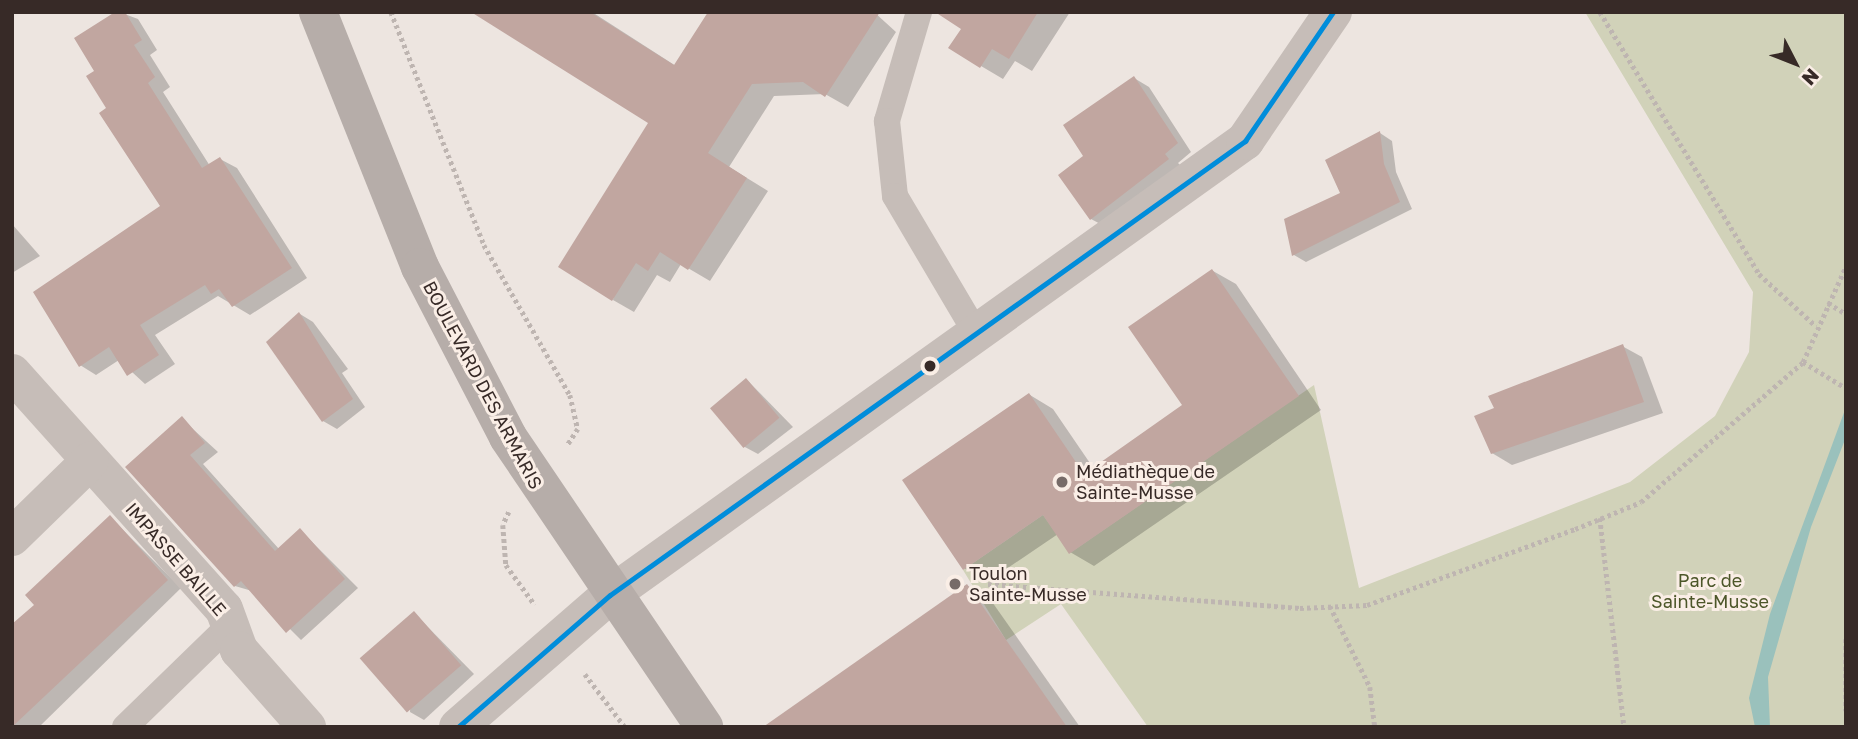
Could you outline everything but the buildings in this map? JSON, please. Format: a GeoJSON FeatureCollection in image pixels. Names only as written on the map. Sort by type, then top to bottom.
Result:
{"type":"FeatureCollection","features":[{"type":"Feature","properties":{"kind":"main road","name":"BOULEVARD DES ARMARIS"},"geometry":{"type":"LineString","coordinates":[[318,12],[426,279],[531,479],[704,727]]}},
{"type":"Feature","properties":{"kind":"street"},"geometry":{"type":"LineString","coordinates":[[458,727],[610,595],[1245,141],[1333,12]]}},
{"type":"Feature","properties":{"kind":"street","name":"IMPASSE BAILLE"},"geometry":{"type":"LineString","coordinates":[[12,373],[224,609],[239,650],[307,727]]}},
{"type":"Feature","properties":{"kind":"street"},"geometry":{"type":"LineString","coordinates":[[12,537],[90,461]]}},
{"type":"Feature","properties":{"kind":"lane"},"geometry":{"type":"LineString","coordinates":[[919,12],[887,121],[895,196],[976,333]]}},
{"type":"Feature","properties":{"kind":"lane"},"geometry":{"type":"LineString","coordinates":[[125,727],[230,625]]}},
{"type":"Feature","properties":{"kind":"path"},"geometry":{"type":"LineString","coordinates":[[391,12],[484,245],[570,395],[578,429],[560,456]]}},
{"type":"Feature","properties":{"kind":"path"},"geometry":{"type":"LineString","coordinates":[[1600,12],[1759,274],[1816,326]]}},
{"type":"Feature","properties":{"kind":"path"},"geometry":{"type":"LineString","coordinates":[[988,584],[1330,606],[1367,605],[1642,502],[1803,362],[1816,326],[1846,266]]}},
{"type":"Feature","properties":{"kind":"path"},"geometry":{"type":"LineString","coordinates":[[1828,303],[1846,314]]}},
{"type":"Feature","properties":{"kind":"path"},"geometry":{"type":"LineString","coordinates":[[1803,362],[1846,388]]}},
{"type":"Feature","properties":{"kind":"path"},"geometry":{"type":"LineString","coordinates":[[511,506],[503,525],[506,565],[539,610]]}},
{"type":"Feature","properties":{"kind":"path"},"geometry":{"type":"LineString","coordinates":[[1600,518],[1624,727]]}},
{"type":"Feature","properties":{"kind":"path"},"geometry":{"type":"LineString","coordinates":[[1330,606],[1370,687],[1375,727]]}},
{"type":"Feature","properties":{"kind":"path"},"geometry":{"type":"LineString","coordinates":[[1846,639],[1846,711]]}},
{"type":"Feature","properties":{"kind":"path"},"geometry":{"type":"LineString","coordinates":[[577,663],[625,727]]}},
{"type":"Feature","properties":{"kind":"green space","name":"Parc de Sainte-Musse"},"geometry":{"type":"Polygon","coordinates":[[[1585,12],[1846,12],[1846,727],[1148,727],[1061,604],[1006,640],[963,570],[1043,515],[1070,553],[1314,385],[1359,588],[1630,482],[1715,416],[1749,352],[1753,292],[1585,12]]]}},
{"type":"Feature","properties":{"kind":"water"},"geometry":{"type":"Polygon","coordinates":[[[1846,407],[1846,437],[1811,527],[1768,677],[1770,727],[1755,727],[1749,698],[1770,614],[1846,407]]]}},
{"type":"Feature","properties":{"kind":"transit line"},"geometry":{"type":"LineString","coordinates":[[458,727],[610,595],[1245,141],[1333,12]]}},
{"type":"Feature","properties":{"kind":"place","name":"Médiathèque de Sainte-Musse"},"geometry":{"type":"Point","coordinates":[1062,482]}},
{"type":"Feature","properties":{"kind":"place","name":"Toulon Sainte-Musse"},"geometry":{"type":"Point","coordinates":[955,584]}}]}
